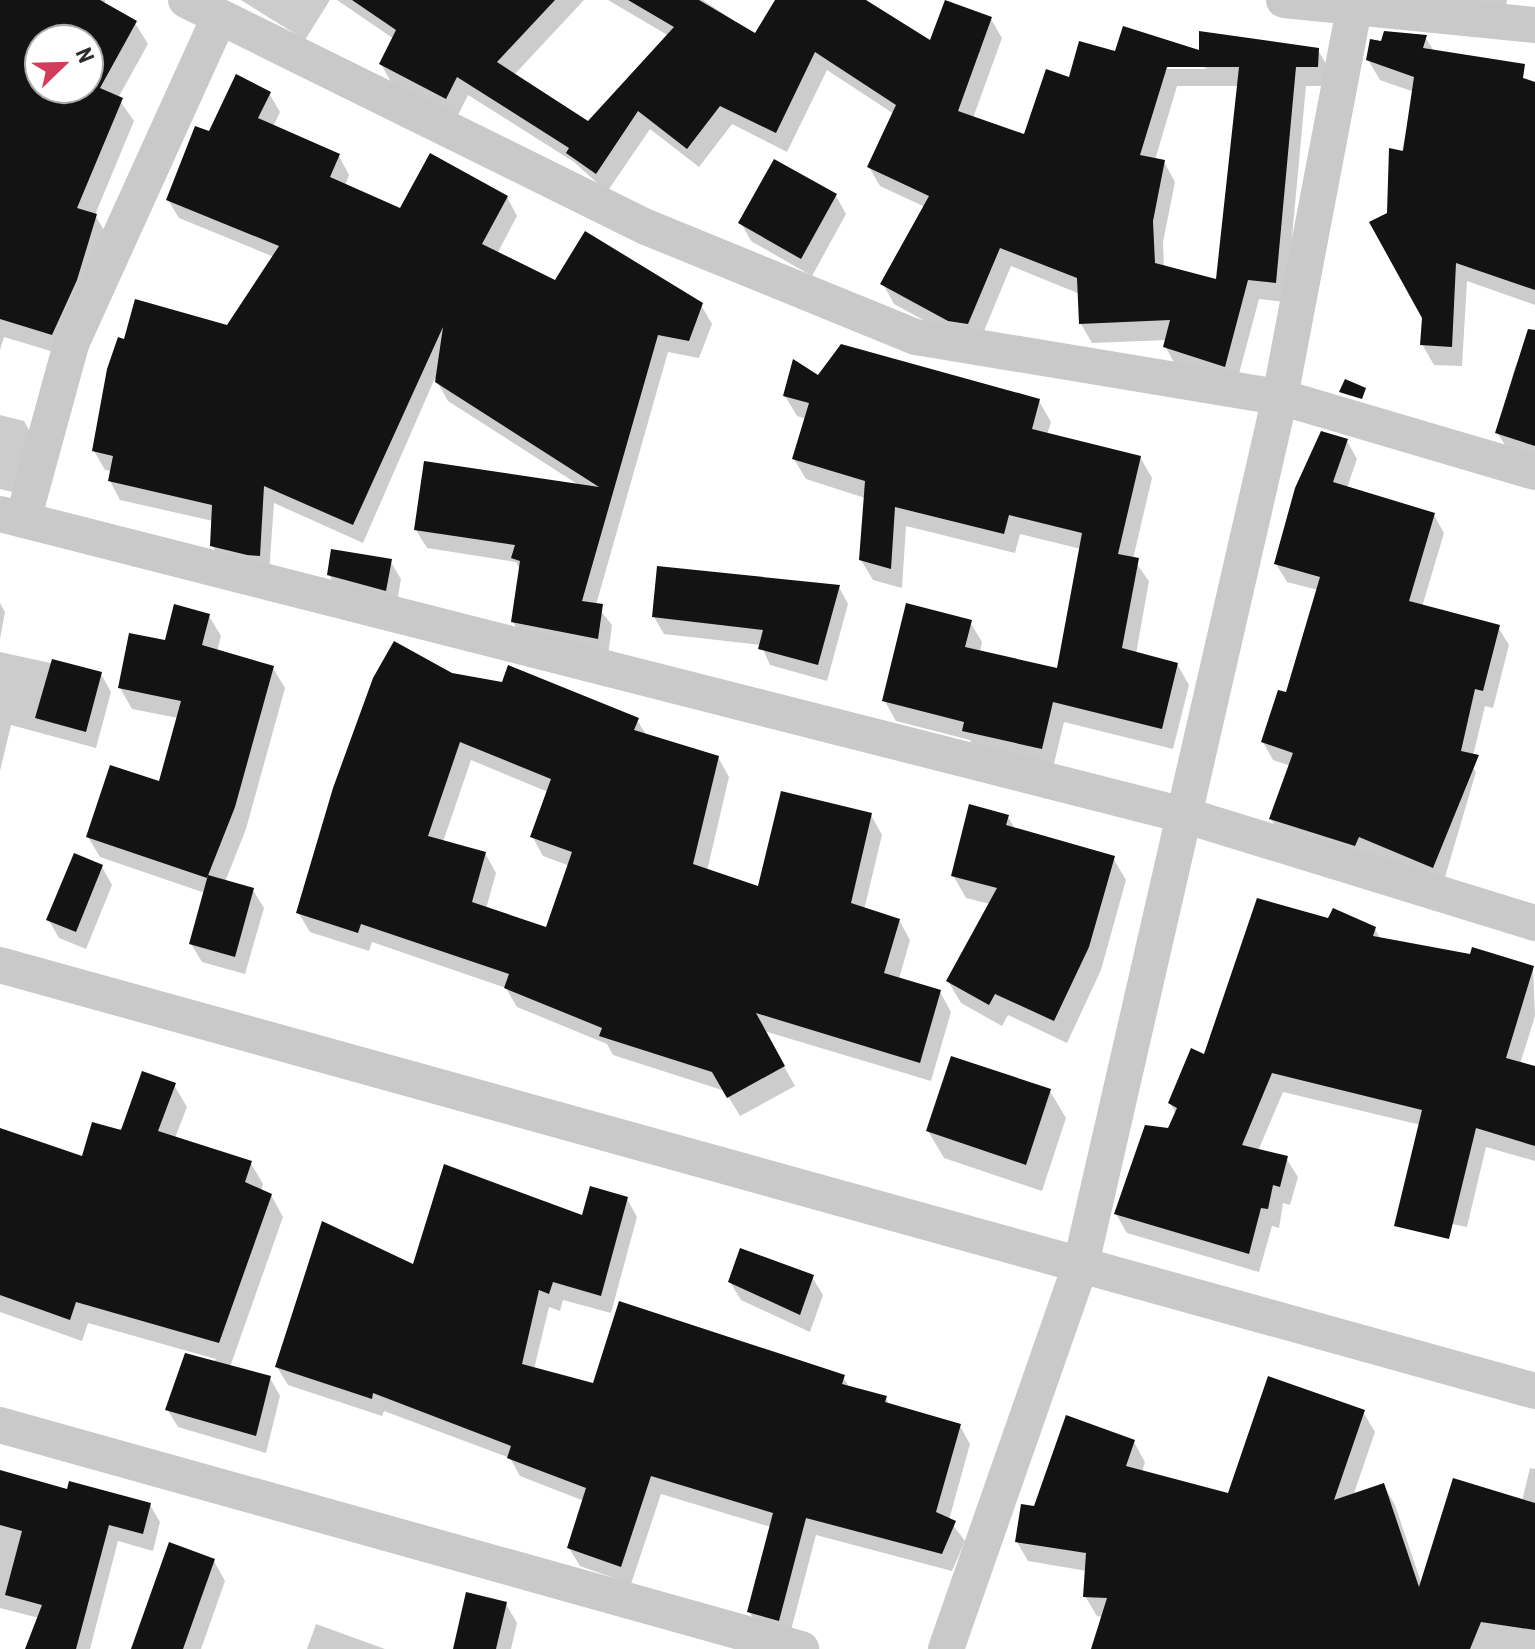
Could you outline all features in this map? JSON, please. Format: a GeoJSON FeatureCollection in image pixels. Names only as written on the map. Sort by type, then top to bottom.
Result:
{"type":"FeatureCollection","features":[{"type":"Feature","properties":{"kind":"street"},"geometry":{"type":"LineString","coordinates":[[186,0],[646,227],[916,337],[1280,397],[1535,472]]}},
{"type":"Feature","properties":{"kind":"street"},"geometry":{"type":"LineString","coordinates":[[1284,0],[1355,3],[1535,25]]}},
{"type":"Feature","properties":{"kind":"street"},"geometry":{"type":"LineString","coordinates":[[946,1649],[1081,1264],[1187,816],[1280,397],[1355,3]]}},
{"type":"Feature","properties":{"kind":"street"},"geometry":{"type":"LineString","coordinates":[[219,17],[71,344],[11,517],[1187,816],[1535,923]]}},
{"type":"Feature","properties":{"kind":"street"},"geometry":{"type":"LineString","coordinates":[[0,965],[1535,1391]]}},
{"type":"Feature","properties":{"kind":"street"},"geometry":{"type":"LineString","coordinates":[[0,1425],[801,1649]]}},
{"type":"Feature","properties":{"kind":"building"},"geometry":{"type":"Polygon","coordinates":[[[0,0],[100,0],[137,21],[104,81],[104,24],[24,24],[24,104],[104,104],[104,90],[123,98],[77,208],[97,214],[77,280],[52,335],[0,319],[0,0]]]}},
{"type":"Feature","properties":{"kind":"building"},"geometry":{"type":"Polygon","coordinates":[[[352,0],[555,0],[497,62],[588,121],[674,27],[628,0],[699,0],[755,33],[775,0],[866,0],[930,40],[945,0],[992,17],[958,111],[1024,134],[1046,69],[1069,77],[1079,41],[1115,51],[1123,26],[1199,50],[1199,31],[1319,48],[1318,67],[1296,67],[1276,283],[1248,280],[1225,367],[1163,347],[1170,320],[1079,324],[1077,278],[1000,248],[968,324],[948,321],[880,284],[929,196],[867,167],[896,105],[815,52],[776,133],[720,106],[687,149],[638,111],[596,174],[566,153],[569,148],[457,77],[446,99],[379,64],[396,30],[352,0]],[[1167,67],[1140,155],[1165,160],[1153,221],[1155,263],[1216,279],[1239,67],[1167,67]]]}},
{"type":"Feature","properties":{"kind":"building"},"geometry":{"type":"Polygon","coordinates":[[[1384,31],[1427,35],[1423,48],[1525,64],[1523,78],[1535,82],[1535,290],[1456,263],[1452,347],[1420,345],[1422,318],[1369,222],[1387,213],[1389,148],[1403,151],[1414,77],[1366,60],[1370,39],[1381,41],[1384,31]]]}},
{"type":"Feature","properties":{"kind":"building"},"geometry":{"type":"Polygon","coordinates":[[[236,74],[271,92],[258,118],[340,154],[330,177],[400,208],[430,153],[508,196],[482,244],[555,280],[585,231],[703,303],[689,341],[658,335],[582,601],[603,604],[598,639],[511,622],[520,561],[511,558],[515,545],[414,530],[424,461],[599,487],[435,382],[443,327],[353,525],[264,486],[260,556],[247,555],[210,546],[212,505],[108,481],[113,456],[92,451],[107,369],[118,337],[124,339],[135,299],[227,325],[279,246],[166,200],[195,126],[209,131],[236,74]]]}},
{"type":"Feature","properties":{"kind":"building"},"geometry":{"type":"Polygon","coordinates":[[[774,159],[837,194],[801,259],[738,223],[774,159]]]}},
{"type":"Feature","properties":{"kind":"building"},"geometry":{"type":"Polygon","coordinates":[[[1528,329],[1535,330],[1535,446],[1495,433],[1528,329]]]}},
{"type":"Feature","properties":{"kind":"building"},"geometry":{"type":"Polygon","coordinates":[[[841,344],[1040,399],[1032,429],[1141,456],[1118,554],[1139,558],[1122,648],[1178,663],[1162,729],[1053,702],[1042,749],[962,731],[964,722],[882,701],[906,603],[972,620],[965,647],[1057,668],[1082,533],[1009,515],[1004,534],[895,507],[891,569],[859,560],[865,481],[792,459],[809,403],[783,396],[793,359],[818,375],[841,344]]]}},
{"type":"Feature","properties":{"kind":"building"},"geometry":{"type":"Polygon","coordinates":[[[1345,379],[1366,388],[1362,399],[1339,392],[1345,379]]]}},
{"type":"Feature","properties":{"kind":"building"},"geometry":{"type":"Polygon","coordinates":[[[1321,431],[1348,439],[1333,482],[1435,513],[1409,601],[1500,625],[1483,691],[1475,689],[1461,751],[1479,755],[1433,868],[1359,837],[1355,846],[1269,819],[1293,753],[1261,742],[1278,690],[1286,692],[1320,577],[1274,564],[1295,488],[1321,431]]]}},
{"type":"Feature","properties":{"kind":"building"},"geometry":{"type":"Polygon","coordinates":[[[331,549],[392,559],[386,591],[327,575],[331,549]]]}},
{"type":"Feature","properties":{"kind":"building"},"geometry":{"type":"Polygon","coordinates":[[[657,566],[840,585],[818,665],[758,649],[763,630],[652,617],[657,566]]]}},
{"type":"Feature","properties":{"kind":"building"},"geometry":{"type":"Polygon","coordinates":[[[174,604],[210,614],[202,645],[274,666],[235,807],[207,878],[86,837],[110,765],[159,781],[181,701],[118,688],[129,633],[165,640],[174,604]]]}},
{"type":"Feature","properties":{"kind":"building"},"geometry":{"type":"Polygon","coordinates":[[[394,641],[452,673],[502,682],[508,665],[639,718],[634,730],[719,756],[693,864],[758,886],[781,791],[872,813],[851,903],[900,919],[884,973],[941,990],[920,1063],[756,1013],[785,1066],[727,1098],[712,1072],[599,1036],[602,1028],[504,988],[509,974],[361,924],[358,933],[296,913],[333,788],[373,678],[394,641]],[[460,742],[428,836],[486,852],[472,902],[546,927],[572,852],[530,837],[551,779],[460,742]]]}},
{"type":"Feature","properties":{"kind":"building"},"geometry":{"type":"Polygon","coordinates":[[[52,659],[102,672],[86,732],[35,718],[52,659]]]}},
{"type":"Feature","properties":{"kind":"building"},"geometry":{"type":"Polygon","coordinates":[[[969,804],[1009,815],[1006,825],[1115,856],[1089,947],[1054,1021],[995,994],[989,1005],[946,981],[997,888],[951,876],[969,804]]]}},
{"type":"Feature","properties":{"kind":"building"},"geometry":{"type":"Polygon","coordinates":[[[74,853],[103,865],[76,932],[46,920],[74,853]]]}},
{"type":"Feature","properties":{"kind":"building"},"geometry":{"type":"Polygon","coordinates":[[[208,875],[254,888],[235,957],[189,944],[208,875]]]}},
{"type":"Feature","properties":{"kind":"building"},"geometry":{"type":"Polygon","coordinates":[[[1257,898],[1328,918],[1333,908],[1376,927],[1373,936],[1470,954],[1472,947],[1534,966],[1506,1058],[1535,1066],[1535,1146],[1476,1128],[1449,1239],[1394,1226],[1422,1110],[1272,1073],[1242,1145],[1288,1156],[1280,1187],[1273,1185],[1268,1209],[1261,1208],[1249,1254],[1114,1214],[1145,1125],[1168,1128],[1177,1108],[1168,1103],[1191,1048],[1204,1054],[1257,898]]]}},
{"type":"Feature","properties":{"kind":"building"},"geometry":{"type":"Polygon","coordinates":[[[951,1056],[1051,1089],[1026,1165],[926,1131],[951,1056]]]}},
{"type":"Feature","properties":{"kind":"building"},"geometry":{"type":"Polygon","coordinates":[[[142,1071],[176,1083],[158,1131],[252,1161],[245,1182],[272,1194],[219,1343],[76,1302],[70,1320],[0,1295],[0,1128],[82,1156],[92,1122],[121,1130],[142,1071]]]}},
{"type":"Feature","properties":{"kind":"building"},"geometry":{"type":"Polygon","coordinates":[[[444,1164],[582,1215],[590,1186],[628,1197],[601,1296],[553,1282],[549,1294],[539,1290],[522,1364],[593,1383],[619,1301],[845,1375],[842,1384],[887,1396],[885,1402],[961,1424],[936,1512],[956,1521],[942,1554],[806,1518],[779,1621],[747,1612],[773,1513],[651,1476],[621,1567],[567,1548],[586,1488],[507,1458],[511,1446],[373,1393],[372,1399],[275,1367],[322,1221],[413,1264],[444,1164]]]}},
{"type":"Feature","properties":{"kind":"building"},"geometry":{"type":"Polygon","coordinates":[[[740,1248],[814,1275],[800,1315],[728,1282],[740,1248]]]}},
{"type":"Feature","properties":{"kind":"building"},"geometry":{"type":"Polygon","coordinates":[[[185,1353],[271,1376],[256,1436],[165,1410],[185,1353]]]}},
{"type":"Feature","properties":{"kind":"building"},"geometry":{"type":"Polygon","coordinates":[[[1268,1376],[1365,1410],[1334,1500],[1384,1483],[1419,1587],[1453,1478],[1535,1503],[1535,1630],[1481,1622],[1470,1649],[1091,1649],[1107,1598],[1083,1597],[1086,1553],[1015,1542],[1021,1504],[1034,1506],[1066,1415],[1135,1440],[1126,1466],[1228,1493],[1268,1376]]]}},
{"type":"Feature","properties":{"kind":"building"},"geometry":{"type":"Polygon","coordinates":[[[0,1470],[67,1489],[69,1481],[151,1503],[143,1534],[109,1525],[76,1649],[25,1649],[42,1605],[5,1595],[22,1531],[0,1525],[0,1470]]]}},
{"type":"Feature","properties":{"kind":"building"},"geometry":{"type":"Polygon","coordinates":[[[169,1542],[215,1559],[183,1649],[131,1649],[169,1542]]]}},
{"type":"Feature","properties":{"kind":"building"},"geometry":{"type":"Polygon","coordinates":[[[466,1592],[507,1602],[496,1649],[453,1649],[466,1592]]]}}]}
